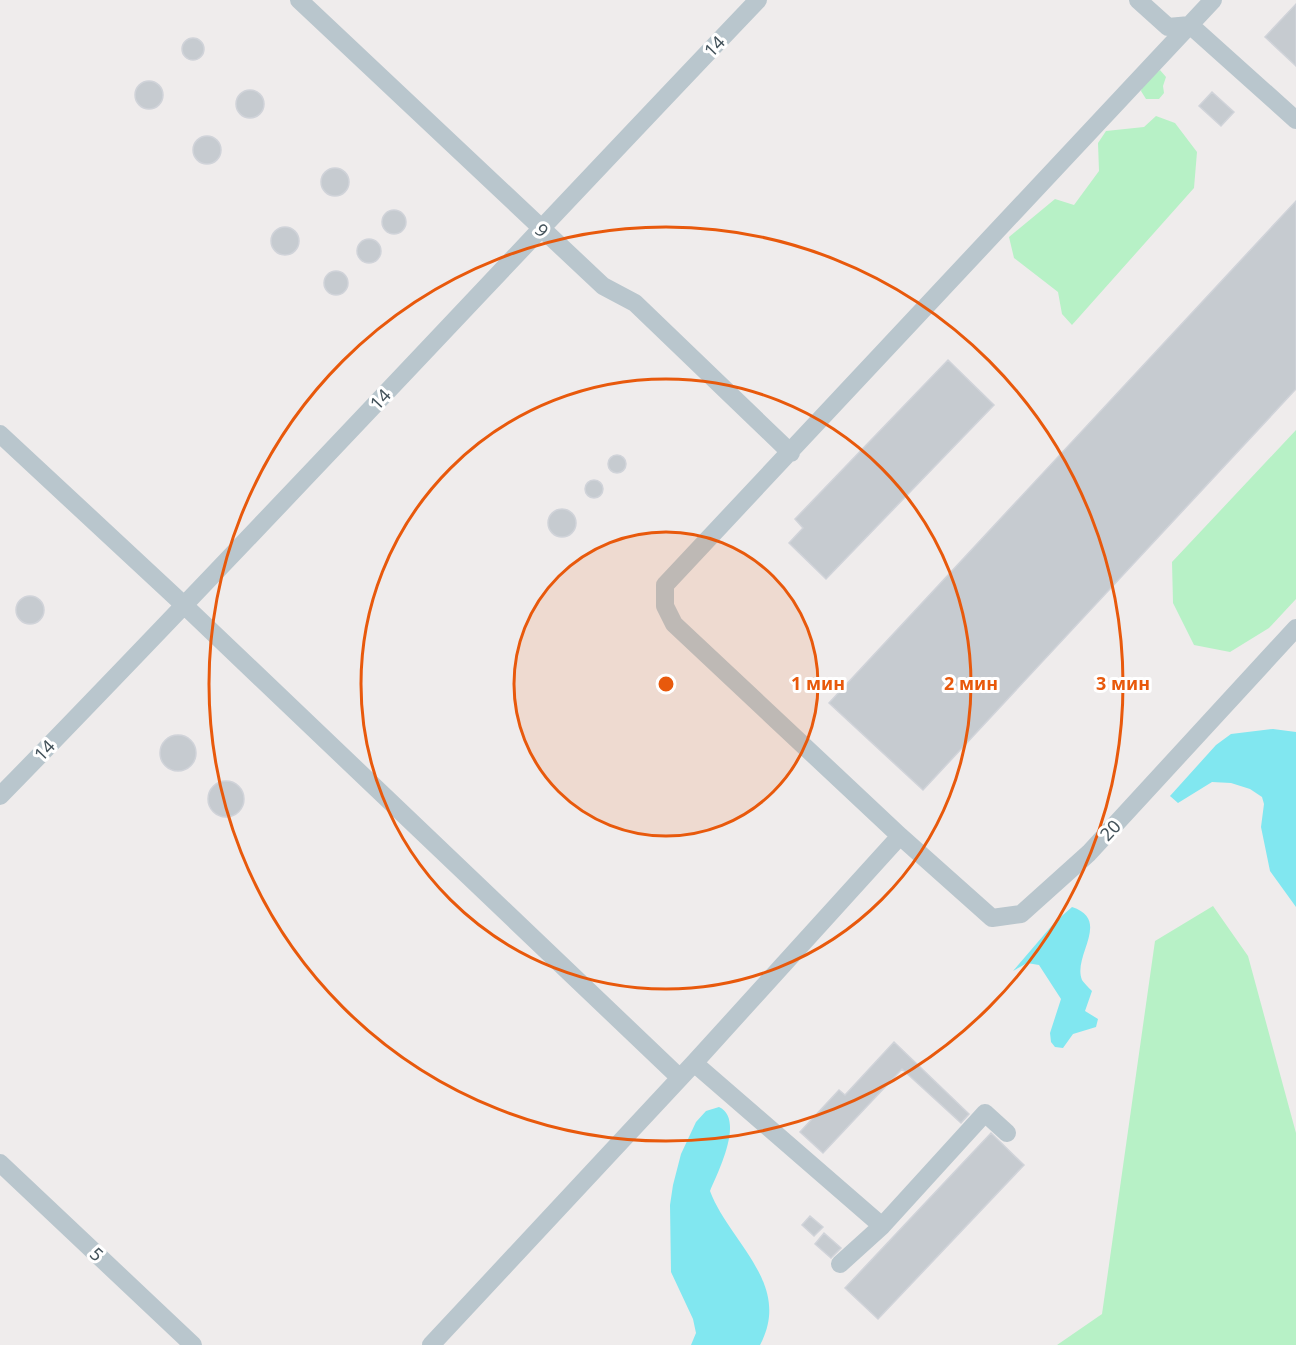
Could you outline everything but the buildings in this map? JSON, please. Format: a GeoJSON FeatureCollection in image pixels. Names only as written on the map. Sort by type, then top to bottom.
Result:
{"type":"FeatureCollection","features":[{"type":"Feature","properties":{"kind":"lane","name":"9"},"geometry":{"type":"LineString","coordinates":[[298,0],[603,286],[635,303],[791,453]]}},
{"type":"Feature","properties":{"kind":"lane","name":"14"},"geometry":{"type":"LineString","coordinates":[[0,796],[185,606],[758,0]]}},
{"type":"Feature","properties":{"kind":"lane"},"geometry":{"type":"LineString","coordinates":[[1138,0],[1168,27],[1190,25],[1296,120]]}},
{"type":"Feature","properties":{"kind":"lane","name":"20"},"geometry":{"type":"LineString","coordinates":[[1213,0],[665,585],[665,606],[674,624],[900,836],[992,918],[1021,915],[1089,853],[1296,628]]}},
{"type":"Feature","properties":{"kind":"lane"},"geometry":{"type":"LineString","coordinates":[[0,434],[185,606],[680,1078]]}},
{"type":"Feature","properties":{"kind":"lane"},"geometry":{"type":"LineString","coordinates":[[431,1345],[694,1063],[900,836]]}},
{"type":"Feature","properties":{"kind":"lane"},"geometry":{"type":"LineString","coordinates":[[694,1063],[882,1226]]}},
{"type":"Feature","properties":{"kind":"lane"},"geometry":{"type":"LineString","coordinates":[[840,1264],[882,1226],[985,1113],[1007,1133]]}},
{"type":"Feature","properties":{"kind":"lane","name":"5"},"geometry":{"type":"LineString","coordinates":[[0,1163],[193,1345]]}},
{"type":"Feature","properties":{"kind":"green space"},"geometry":{"type":"Polygon","coordinates":[[[1160,70],[1166,77],[1163,86],[1164,93],[1159,99],[1146,99],[1141,91],[1144,82],[1160,70]]]}},
{"type":"Feature","properties":{"kind":"green space"},"geometry":{"type":"Polygon","coordinates":[[[1156,116],[1175,123],[1197,152],[1194,188],[1072,325],[1062,314],[1058,292],[1014,258],[1009,237],[1055,199],[1074,205],[1099,171],[1098,143],[1106,131],[1144,127],[1156,116]]]}},
{"type":"Feature","properties":{"kind":"green space"},"geometry":{"type":"Polygon","coordinates":[[[1296,430],[1296,599],[1269,628],[1230,652],[1194,645],[1173,603],[1172,562],[1296,430]]]}},
{"type":"Feature","properties":{"kind":"green space"},"geometry":{"type":"Polygon","coordinates":[[[1213,906],[1248,956],[1296,1133],[1296,1345],[1057,1345],[1102,1314],[1155,941],[1213,906]]]}},
{"type":"Feature","properties":{"kind":"water"},"geometry":{"type":"Polygon","coordinates":[[[1273,729],[1296,732],[1296,907],[1270,871],[1261,827],[1264,804],[1262,797],[1250,789],[1231,783],[1212,782],[1178,803],[1170,796],[1216,745],[1231,734],[1273,729]]]}},
{"type":"Feature","properties":{"kind":"water"},"geometry":{"type":"Polygon","coordinates":[[[1072,907],[1084,913],[1089,921],[1090,929],[1080,971],[1082,980],[1092,991],[1085,1011],[1098,1019],[1096,1027],[1073,1034],[1063,1048],[1055,1047],[1051,1042],[1050,1033],[1061,999],[1039,965],[1027,963],[1013,971],[1055,922],[1072,907]]]}},
{"type":"Feature","properties":{"kind":"water"},"geometry":{"type":"Polygon","coordinates":[[[719,1107],[726,1113],[730,1123],[730,1134],[710,1191],[719,1210],[764,1283],[769,1302],[768,1323],[760,1345],[691,1345],[696,1333],[693,1319],[671,1272],[670,1205],[681,1154],[696,1122],[706,1111],[719,1107]]]}}]}
